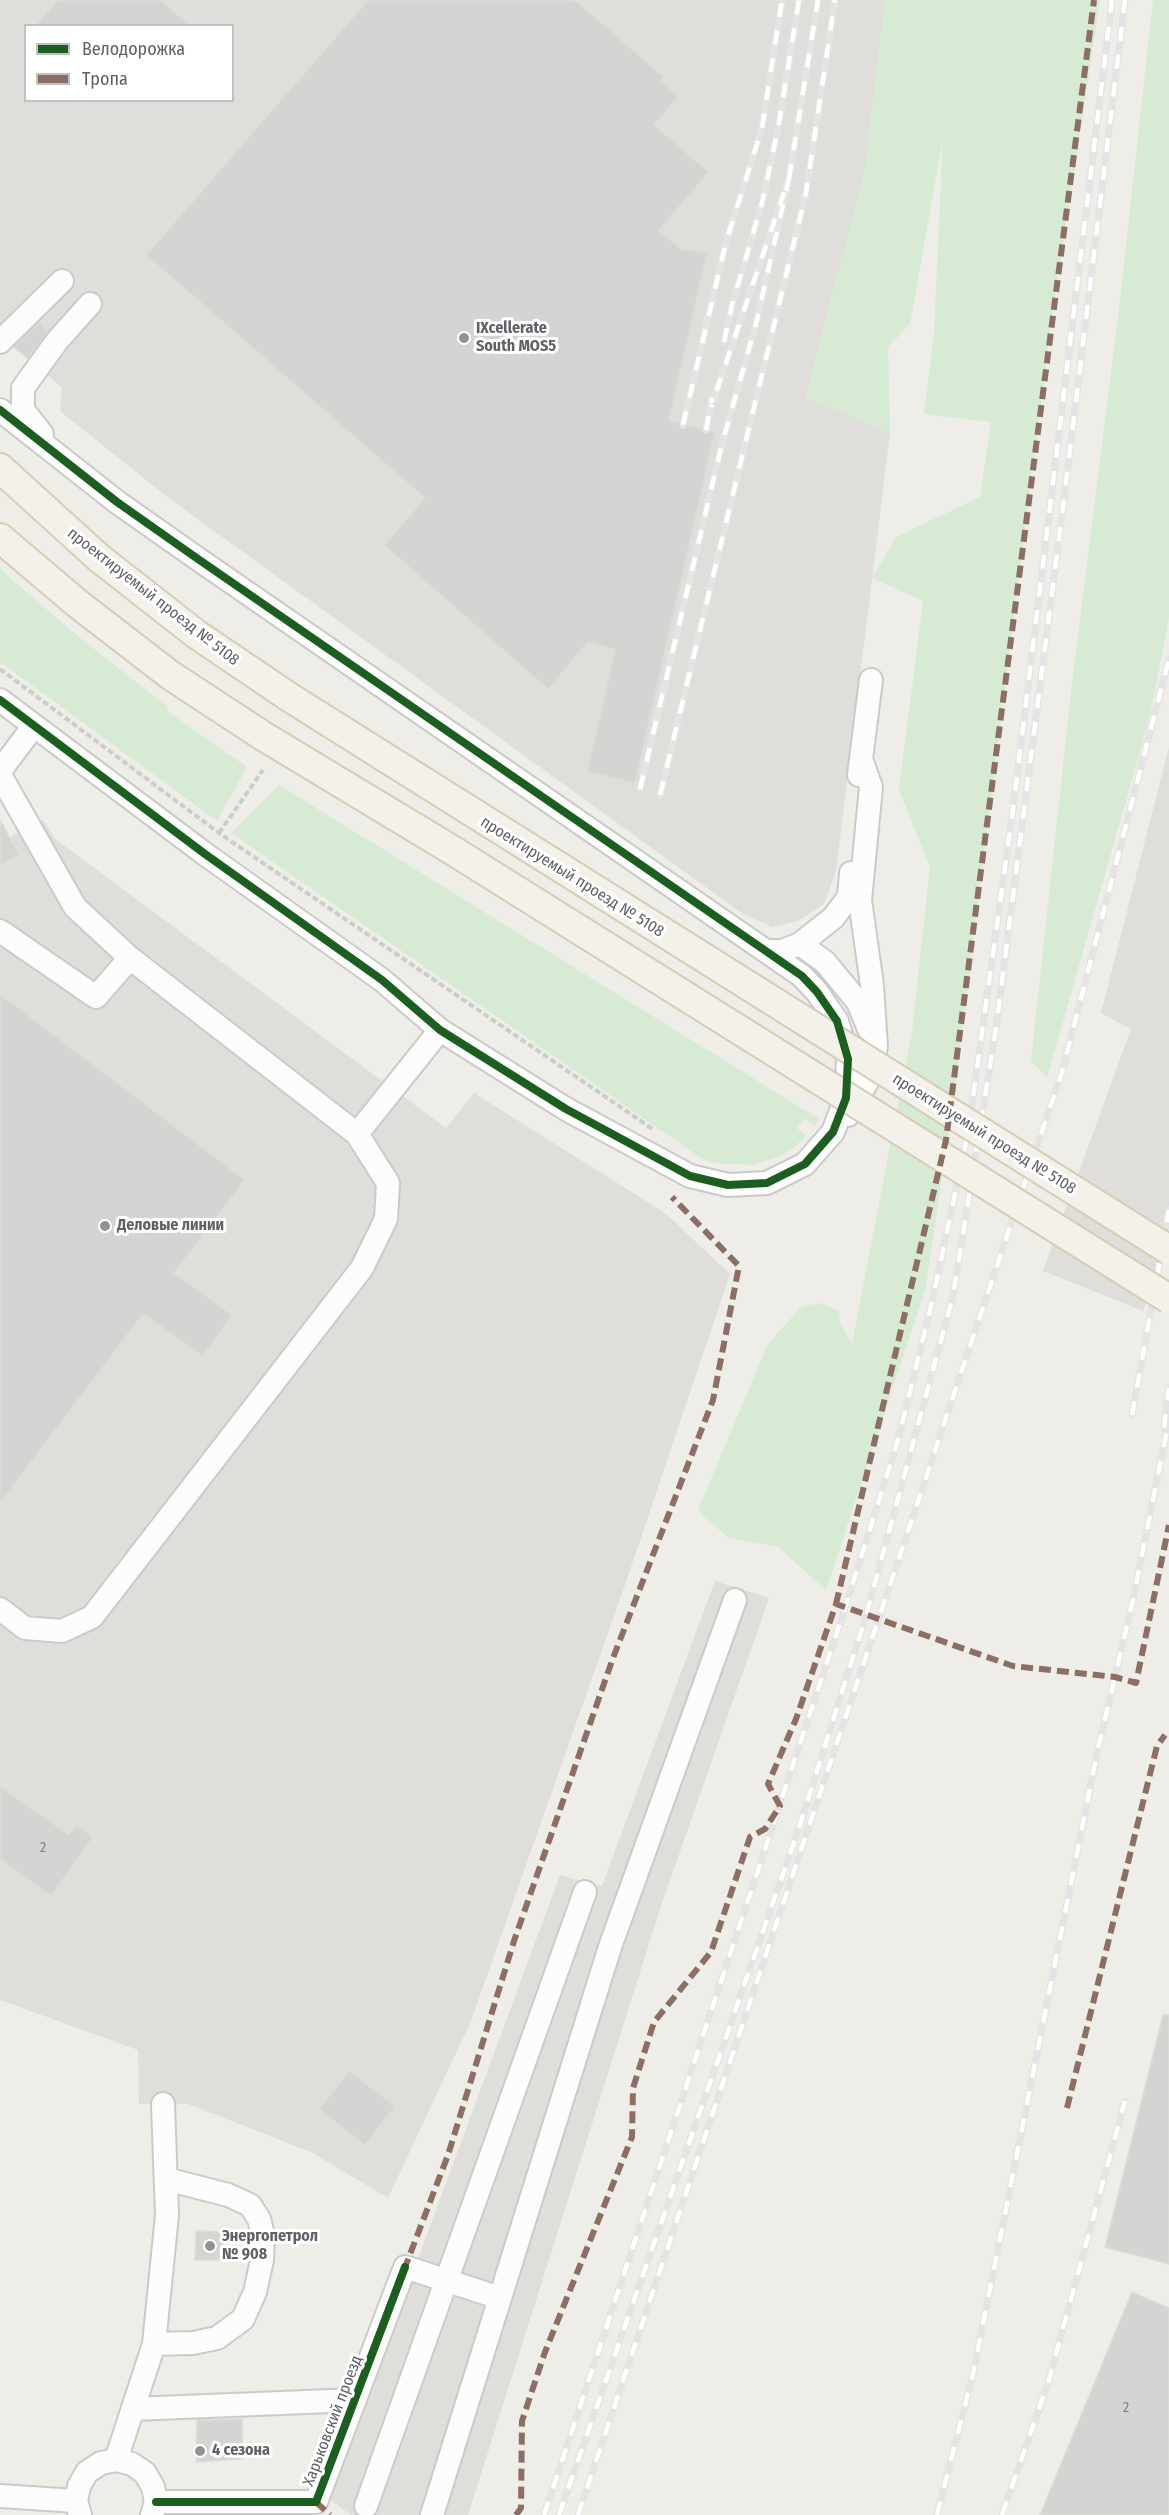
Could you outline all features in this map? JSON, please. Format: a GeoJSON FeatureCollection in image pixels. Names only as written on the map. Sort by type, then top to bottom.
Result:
{"type":"FeatureCollection","features":[{"type":"Feature","properties":{"kind":"main road","name":"проектируемый проезд № 5108"},"geometry":{"type":"LineString","coordinates":[[0,468],[99,558],[196,634],[289,697],[1169,1250]]}},
{"type":"Feature","properties":{"kind":"main road"},"geometry":{"type":"LineString","coordinates":[[0,538],[78,604],[170,675],[263,736],[452,850],[1169,1299]]}},
{"type":"Feature","properties":{"kind":"street"},"geometry":{"type":"LineString","coordinates":[[0,342],[62,281]]}},
{"type":"Feature","properties":{"kind":"street"},"geometry":{"type":"LineString","coordinates":[[65,460],[23,410],[21,397],[28,378],[90,304]]}},
{"type":"Feature","properties":{"kind":"street"},"geometry":{"type":"LineString","coordinates":[[0,410],[117,502],[336,657],[802,976],[817,992],[837,1021],[844,1039],[848,1078],[846,1098],[833,1132]]}},
{"type":"Feature","properties":{"kind":"street"},"geometry":{"type":"LineString","coordinates":[[766,951],[782,951],[800,944],[833,918],[849,897],[861,759],[871,680]]}},
{"type":"Feature","properties":{"kind":"street"},"geometry":{"type":"LineString","coordinates":[[0,700],[33,727]]}},
{"type":"Feature","properties":{"kind":"street"},"geometry":{"type":"LineString","coordinates":[[0,705],[382,980],[440,1030],[566,1109],[690,1176],[709,1182],[746,1186],[766,1183],[805,1164],[861,1096],[876,1047],[872,986],[860,900],[871,787],[861,759]]}},
{"type":"Feature","properties":{"kind":"street"},"geometry":{"type":"LineString","coordinates":[[0,1609],[25,1628],[62,1631],[92,1617],[362,1268],[386,1219],[388,1183],[357,1134],[130,958],[75,907],[0,773],[33,727]]}},
{"type":"Feature","properties":{"kind":"street"},"geometry":{"type":"LineString","coordinates":[[0,931],[96,997],[130,958]]}},
{"type":"Feature","properties":{"kind":"street"},"geometry":{"type":"LineString","coordinates":[[800,944],[825,962],[858,1002],[876,1047]]}},
{"type":"Feature","properties":{"kind":"street"},"geometry":{"type":"LineString","coordinates":[[357,1134],[440,1030]]}},
{"type":"Feature","properties":{"kind":"street"},"geometry":{"type":"LineString","coordinates":[[432,2515],[610,1947],[735,1600]]}},
{"type":"Feature","properties":{"kind":"street"},"geometry":{"type":"LineString","coordinates":[[366,2506],[585,1892]]}},
{"type":"Feature","properties":{"kind":"street"},"geometry":{"type":"LineString","coordinates":[[116,2460],[154,2344],[167,2215],[163,2104]]}},
{"type":"Feature","properties":{"kind":"street"},"geometry":{"type":"LineString","coordinates":[[154,2344],[193,2343],[217,2338],[243,2319],[255,2292],[262,2260],[263,2235],[259,2219],[250,2205],[228,2195],[166,2179]]}},
{"type":"Feature","properties":{"kind":"street","name":"Харьковский проезд"},"geometry":{"type":"LineString","coordinates":[[154,2509],[316,2502],[405,2267],[446,2280]]}},
{"type":"Feature","properties":{"kind":"street"},"geometry":{"type":"LineString","coordinates":[[446,2280],[500,2298]]}},
{"type":"Feature","properties":{"kind":"street"},"geometry":{"type":"LineString","coordinates":[[133,2409],[355,2400]]}},
{"type":"Feature","properties":{"kind":"street"},"geometry":{"type":"LineString","coordinates":[[0,2496],[78,2508],[78,2486],[87,2472],[101,2463],[116,2460],[132,2464],[145,2473],[153,2487],[154,2509]]}},
{"type":"Feature","properties":{"kind":"path"},"geometry":{"type":"LineString","coordinates":[[0,669],[219,833],[263,770]]}},
{"type":"Feature","properties":{"kind":"shaded area"},"geometry":{"type":"Polygon","coordinates":[[[0,0],[885,0],[865,170],[806,397],[890,433],[836,871],[824,904],[798,921],[772,927],[740,912],[170,499],[60,411],[62,388],[0,333],[0,0]]]}},
{"type":"Feature","properties":{"kind":"shaded area"},"geometry":{"type":"Polygon","coordinates":[[[1169,747],[1169,1231],[1143,1311],[1043,1271],[1131,1029],[1101,1013],[1169,747]]]}},
{"type":"Feature","properties":{"kind":"shaded area"},"geometry":{"type":"Polygon","coordinates":[[[43,820],[55,839],[446,1128],[474,1093],[665,1213],[730,1274],[626,1582],[471,2021],[388,2198],[311,2152],[188,2104],[139,2104],[138,2050],[0,2000],[0,822],[10,837],[43,820]]]}},
{"type":"Feature","properties":{"kind":"shaded area"},"geometry":{"type":"Polygon","coordinates":[[[715,1581],[769,1598],[662,1903],[468,2515],[351,2515],[329,2499],[560,1875],[602,1886],[715,1581]]]}},
{"type":"Feature","properties":{"kind":"green space"},"geometry":{"type":"Polygon","coordinates":[[[885,0],[1100,0],[1052,316],[954,1093],[926,1287],[826,1590],[778,1547],[727,1537],[698,1510],[768,1344],[801,1307],[820,1303],[838,1310],[841,1325],[852,1344],[912,1032],[930,867],[899,790],[923,601],[872,578],[896,537],[980,497],[991,422],[924,414],[934,335],[943,138],[910,324],[888,347],[890,433],[806,397],[865,170],[885,0]]]}},
{"type":"Feature","properties":{"kind":"green space"},"geometry":{"type":"Polygon","coordinates":[[[1153,0],[1169,0],[1169,618],[1149,720],[1047,1078],[1031,1061],[1072,683],[1119,310],[1153,0]]]}},
{"type":"Feature","properties":{"kind":"green space"},"geometry":{"type":"Polygon","coordinates":[[[0,569],[74,633],[168,707],[167,711],[247,767],[217,821],[0,662],[0,569]]]}},
{"type":"Feature","properties":{"kind":"green space"},"geometry":{"type":"Polygon","coordinates":[[[279,785],[819,1119],[815,1126],[805,1118],[797,1128],[806,1136],[794,1147],[781,1156],[751,1165],[713,1163],[701,1158],[231,833],[279,785]]]}},
{"type":"Feature","properties":{"kind":"building"},"geometry":{"type":"Polygon","coordinates":[[[58,0],[161,0],[188,24],[37,24],[58,0]]]}},
{"type":"Feature","properties":{"kind":"building","name":"IXcellerate South MOS5"},"geometry":{"type":"Polygon","coordinates":[[[368,0],[575,0],[664,77],[661,81],[679,96],[654,125],[709,172],[659,230],[681,249],[707,253],[669,421],[715,432],[635,783],[587,772],[615,650],[588,642],[548,689],[384,545],[425,498],[146,255],[368,0]]]}},
{"type":"Feature","properties":{"kind":"building"},"geometry":{"type":"Polygon","coordinates":[[[39,323],[48,331],[28,359],[14,347],[39,323]]]}},
{"type":"Feature","properties":{"kind":"building"},"geometry":{"type":"Polygon","coordinates":[[[0,820],[19,855],[0,865],[0,820]]]}},
{"type":"Feature","properties":{"kind":"building","name":"Деловые линии"},"geometry":{"type":"Polygon","coordinates":[[[0,994],[245,1180],[174,1273],[232,1315],[203,1356],[143,1314],[0,1503],[0,994]]]}},
{"type":"Feature","properties":{"kind":"building"},"geometry":{"type":"Polygon","coordinates":[[[0,1786],[69,1835],[76,1825],[93,1837],[51,1896],[0,1859],[0,1786]]]}},
{"type":"Feature","properties":{"kind":"building"},"geometry":{"type":"Polygon","coordinates":[[[1163,2015],[1169,2015],[1169,2264],[1105,2247],[1163,2015]]]}},
{"type":"Feature","properties":{"kind":"building"},"geometry":{"type":"Polygon","coordinates":[[[349,2071],[395,2106],[365,2145],[319,2109],[349,2071]]]}},
{"type":"Feature","properties":{"kind":"building","name":"Энергопетрол № 908"},"geometry":{"type":"Polygon","coordinates":[[[196,2231],[224,2232],[223,2260],[195,2260],[196,2231]]]}},
{"type":"Feature","properties":{"kind":"building"},"geometry":{"type":"Polygon","coordinates":[[[1132,2292],[1169,2308],[1169,2515],[1040,2515],[1132,2292]]]}},
{"type":"Feature","properties":{"kind":"building"},"geometry":{"type":"Polygon","coordinates":[[[242,2419],[242,2459],[196,2462],[197,2420],[242,2419]]]}},
{"type":"Feature","properties":{"kind":"railway"},"geometry":{"type":"LineString","coordinates":[[683,425],[726,242],[762,128],[782,0]]}},
{"type":"Feature","properties":{"kind":"railway"},"geometry":{"type":"LineString","coordinates":[[724,342],[732,305],[762,203],[778,129],[799,0]]}},
{"type":"Feature","properties":{"kind":"railway"},"geometry":{"type":"LineString","coordinates":[[789,178],[818,0]]}},
{"type":"Feature","properties":{"kind":"railway"},"geometry":{"type":"LineString","coordinates":[[660,795],[806,193],[835,0]]}},
{"type":"Feature","properties":{"kind":"railway"},"geometry":{"type":"LineString","coordinates":[[544,2515],[845,1608],[898,1440],[932,1302],[968,1133],[1012,817],[1112,0]]}},
{"type":"Feature","properties":{"kind":"railway"},"geometry":{"type":"LineString","coordinates":[[559,2515],[798,1831],[866,1616],[953,1296],[996,1028],[1125,0]]}},
{"type":"Feature","properties":{"kind":"railway"},"geometry":{"type":"LineString","coordinates":[[640,789],[722,444],[756,324],[789,178],[711,407]]}},
{"type":"Feature","properties":{"kind":"railway"},"geometry":{"type":"LineString","coordinates":[[706,430],[712,398]]}},
{"type":"Feature","properties":{"kind":"railway"},"geometry":{"type":"LineString","coordinates":[[578,2515],[1062,1072],[1169,659]]}},
{"type":"Feature","properties":{"kind":"railway"},"geometry":{"type":"LineString","coordinates":[[1132,1415],[1169,1210]]}},
{"type":"Feature","properties":{"kind":"railway"},"geometry":{"type":"LineString","coordinates":[[1164,1428],[1169,1388]]}},
{"type":"Feature","properties":{"kind":"railway"},"geometry":{"type":"LineString","coordinates":[[937,2515],[973,2374],[1097,1753],[1133,1600],[1169,1420]]}},
{"type":"Feature","properties":{"kind":"railway"},"geometry":{"type":"LineString","coordinates":[[1002,2515],[1049,2380],[1125,2101]]}},
{"type":"Feature","properties":{"kind":"marked path"},"geometry":{"type":"LineString","coordinates":[[836,1604],[946,1140],[1094,0]]}},
{"type":"Feature","properties":{"kind":"marked path"},"geometry":{"type":"LineString","coordinates":[[404,2270],[448,2155],[514,1941],[613,1658],[713,1400],[739,1266],[672,1197]]}},
{"type":"Feature","properties":{"kind":"marked path"},"geometry":{"type":"LineString","coordinates":[[516,2515],[521,2508],[522,2421],[545,2352],[632,2137],[633,2088],[654,2022],[711,1952],[750,1837],[765,1829],[780,1806],[768,1784],[796,1719],[836,1604],[1013,1666],[1115,1677],[1136,1683],[1169,1525]]}},
{"type":"Feature","properties":{"kind":"marked path"},"geometry":{"type":"LineString","coordinates":[[1067,2108],[1157,1746],[1165,1735]]}},
{"type":"Feature","properties":{"kind":"marked path"},"geometry":{"type":"LineString","coordinates":[[316,2502],[330,2515]]}},
{"type":"Feature","properties":{"kind":"cycle path"},"geometry":{"type":"LineString","coordinates":[[0,410],[117,502],[802,976],[817,992],[837,1021],[848,1059],[846,1098],[833,1132],[805,1164],[767,1183],[728,1185],[690,1176],[566,1109],[440,1030],[382,980],[205,854],[0,700]]}},
{"type":"Feature","properties":{"kind":"cycle path"},"geometry":{"type":"LineString","coordinates":[[156,2502],[316,2502],[405,2267]]}},
{"type":"Feature","properties":{"kind":"place","name":"IXcellerate South MOS5"},"geometry":{"type":"Point","coordinates":[464,338]}},
{"type":"Feature","properties":{"kind":"place","name":"Деловые линии"},"geometry":{"type":"Point","coordinates":[105,1226]}},
{"type":"Feature","properties":{"kind":"place","name":"Энергопетрол № 908"},"geometry":{"type":"Point","coordinates":[210,2246]}},
{"type":"Feature","properties":{"kind":"place","name":"4 сезона"},"geometry":{"type":"Point","coordinates":[200,2451]}}]}
